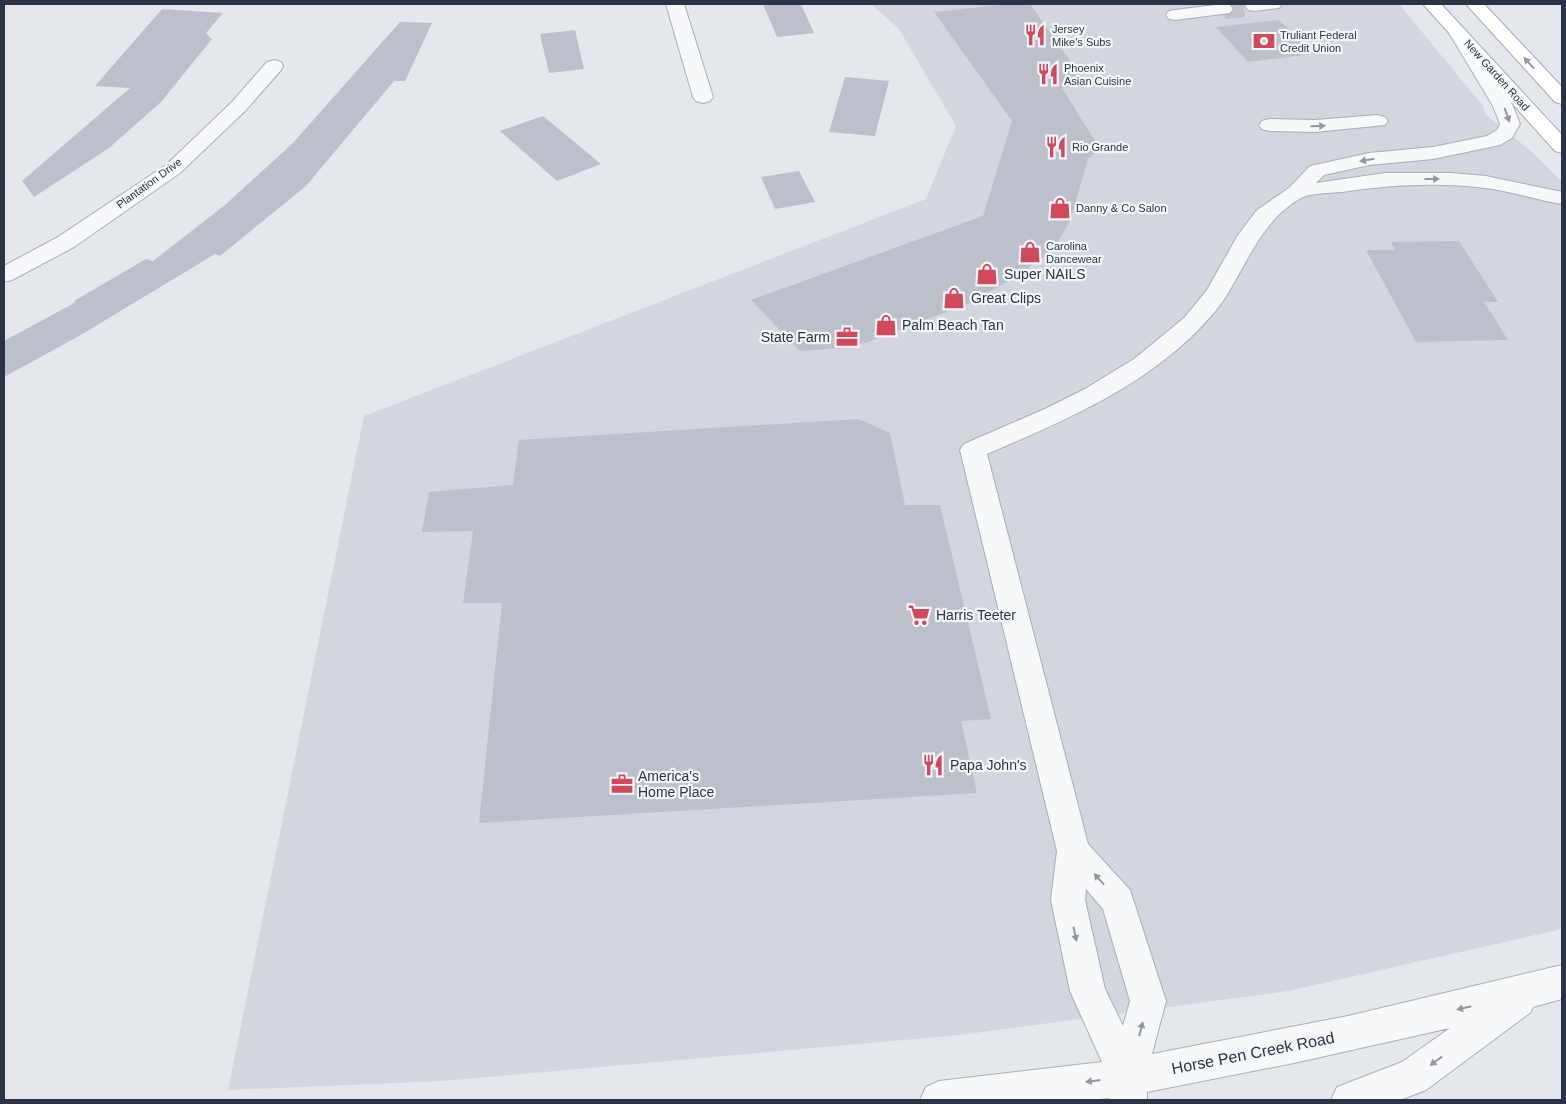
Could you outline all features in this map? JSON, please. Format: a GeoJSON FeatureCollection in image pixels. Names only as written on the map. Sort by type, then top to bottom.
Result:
{"type":"FeatureCollection","features":[{"type":"Feature","properties":{"kind":"main road","name":"New Garden Road"},"geometry":{"type":"LineString","coordinates":[[1432,4],[1562,147]]}},
{"type":"Feature","properties":{"kind":"main road"},"geometry":{"type":"LineString","coordinates":[[1475,4],[1562,98]]}},
{"type":"Feature","properties":{"kind":"street"},"geometry":{"type":"LineString","coordinates":[[675,4],[703,97]]}},
{"type":"Feature","properties":{"kind":"street"},"geometry":{"type":"LineString","coordinates":[[1254,6],[1274,4]]}},
{"type":"Feature","properties":{"kind":"street"},"geometry":{"type":"LineString","coordinates":[[1176,15],[1224,9]]}},
{"type":"Feature","properties":{"kind":"street"},"geometry":{"type":"LineString","coordinates":[[1128,1088],[1088,991],[1068,900],[1073,851],[973,450],[1056,414],[1094,395],[1143,365],[1192,323],[1217,292],[1249,235],[1266,215],[1296,192],[1316,170],[1369,159],[1433,153],[1493,141],[1505,134],[1510,124],[1503,106],[1454,28]]}},
{"type":"Feature","properties":{"kind":"street","name":"Plantation Drive"},"geometry":{"type":"LineString","coordinates":[[4,275],[66,242],[174,169],[240,106],[274,66]]}},
{"type":"Feature","properties":{"kind":"street"},"geometry":{"type":"LineString","coordinates":[[1270,125],[1315,126],[1378,121]]}},
{"type":"Feature","properties":{"kind":"street"},"geometry":{"type":"LineString","coordinates":[[1296,192],[1385,179],[1451,179],[1486,182],[1562,198]]}},
{"type":"Feature","properties":{"kind":"street"},"geometry":{"type":"LineString","coordinates":[[1073,851],[1118,901],[1148,1001],[1128,1088]]}},
{"type":"Feature","properties":{"kind":"street"},"geometry":{"type":"LineString","coordinates":[[1350,1100],[1413,1077],[1547,987]]}},
{"type":"Feature","properties":{"kind":"street","name":"Horse Pen Creek Road"},"geometry":{"type":"LineString","coordinates":[[940,1100],[1128,1088],[1303,1045],[1488,1003],[1547,987]]}},
{"type":"Feature","properties":{"kind":"shaded area"},"geometry":{"type":"Polygon","coordinates":[[[871,4],[1399,4],[1483,106],[1485,114],[1531,151],[1562,182],[1562,929],[1288,991],[960,1035],[442,1081],[228,1090],[364,416],[926,199],[956,126],[899,29],[871,4]]]}},
{"type":"Feature","properties":{"kind":"building"},"geometry":{"type":"Polygon","coordinates":[[[763,4],[801,4],[814,33],[777,37],[763,4]]]}},
{"type":"Feature","properties":{"kind":"building"},"geometry":{"type":"Polygon","coordinates":[[[1008,4],[1030,4],[1087,85],[1062,88],[1100,149],[1088,159],[1070,221],[1051,252],[1012,279],[970,303],[868,342],[840,348],[800,351],[751,300],[983,216],[1012,121],[934,12],[1008,4]]]}},
{"type":"Feature","properties":{"kind":"building"},"geometry":{"type":"Polygon","coordinates":[[[162,9],[223,13],[206,33],[212,39],[161,102],[109,148],[34,197],[22,181],[130,88],[95,86],[162,9]]]}},
{"type":"Feature","properties":{"kind":"building","name":"Truliant Federal Credit Union"},"geometry":{"type":"Polygon","coordinates":[[[1279,20],[1313,54],[1248,62],[1216,27],[1279,20]]]}},
{"type":"Feature","properties":{"kind":"building"},"geometry":{"type":"Polygon","coordinates":[[[400,22],[432,23],[405,81],[394,81],[306,186],[220,256],[215,254],[79,336],[4,377],[4,341],[76,302],[74,301],[146,259],[153,261],[225,205],[293,143],[400,22]]]}},
{"type":"Feature","properties":{"kind":"building"},"geometry":{"type":"Polygon","coordinates":[[[575,30],[584,69],[549,73],[540,34],[575,30]]]}},
{"type":"Feature","properties":{"kind":"building"},"geometry":{"type":"Polygon","coordinates":[[[845,77],[889,81],[875,136],[829,132],[845,77]]]}},
{"type":"Feature","properties":{"kind":"building"},"geometry":{"type":"Polygon","coordinates":[[[543,116],[601,164],[557,181],[500,131],[543,116]]]}},
{"type":"Feature","properties":{"kind":"building"},"geometry":{"type":"Polygon","coordinates":[[[799,171],[815,202],[775,209],[761,177],[799,171]]]}},
{"type":"Feature","properties":{"kind":"building"},"geometry":{"type":"Polygon","coordinates":[[[1459,241],[1498,302],[1484,302],[1508,340],[1416,342],[1366,250],[1395,250],[1391,242],[1459,241]]]}},
{"type":"Feature","properties":{"kind":"building"},"geometry":{"type":"Polygon","coordinates":[[[859,419],[890,433],[905,505],[940,505],[991,719],[961,721],[977,793],[479,823],[502,603],[463,603],[473,531],[422,532],[429,492],[513,485],[519,440],[859,419]]]}},
{"type":"Feature","properties":{"kind":"tunnel"},"geometry":{"type":"LineString","coordinates":[[1224,9],[1254,6]]}},
{"type":"Feature","properties":{"kind":"place","name":"Jersey Mike's Subs"},"geometry":{"type":"Point","coordinates":[1035,35]}},
{"type":"Feature","properties":{"kind":"place","name":"Truliant Federal Credit Union"},"geometry":{"type":"Point","coordinates":[1264,41]}},
{"type":"Feature","properties":{"kind":"place","name":"Phoenix Asian Cuisine"},"geometry":{"type":"Point","coordinates":[1048,74]}},
{"type":"Feature","properties":{"kind":"place","name":"Rio Grande"},"geometry":{"type":"Point","coordinates":[1056,147]}},
{"type":"Feature","properties":{"kind":"place","name":"Danny & Co Salon"},"geometry":{"type":"Point","coordinates":[1060,208]}},
{"type":"Feature","properties":{"kind":"place","name":"Carolina Dancewear"},"geometry":{"type":"Point","coordinates":[1030,252]}},
{"type":"Feature","properties":{"kind":"place","name":"Super NAILS"},"geometry":{"type":"Point","coordinates":[987,274]}},
{"type":"Feature","properties":{"kind":"place","name":"Great Clips"},"geometry":{"type":"Point","coordinates":[954,298]}},
{"type":"Feature","properties":{"kind":"place","name":"Palm Beach Tan"},"geometry":{"type":"Point","coordinates":[886,325]}},
{"type":"Feature","properties":{"kind":"place","name":"State Farm"},"geometry":{"type":"Point","coordinates":[847,337]}},
{"type":"Feature","properties":{"kind":"place","name":"Harris Teeter"},"geometry":{"type":"Point","coordinates":[919,615]}},
{"type":"Feature","properties":{"kind":"place","name":"Papa John's"},"geometry":{"type":"Point","coordinates":[933,765]}},
{"type":"Feature","properties":{"kind":"place","name":"America's Home Place"},"geometry":{"type":"Point","coordinates":[622,784]}}]}
